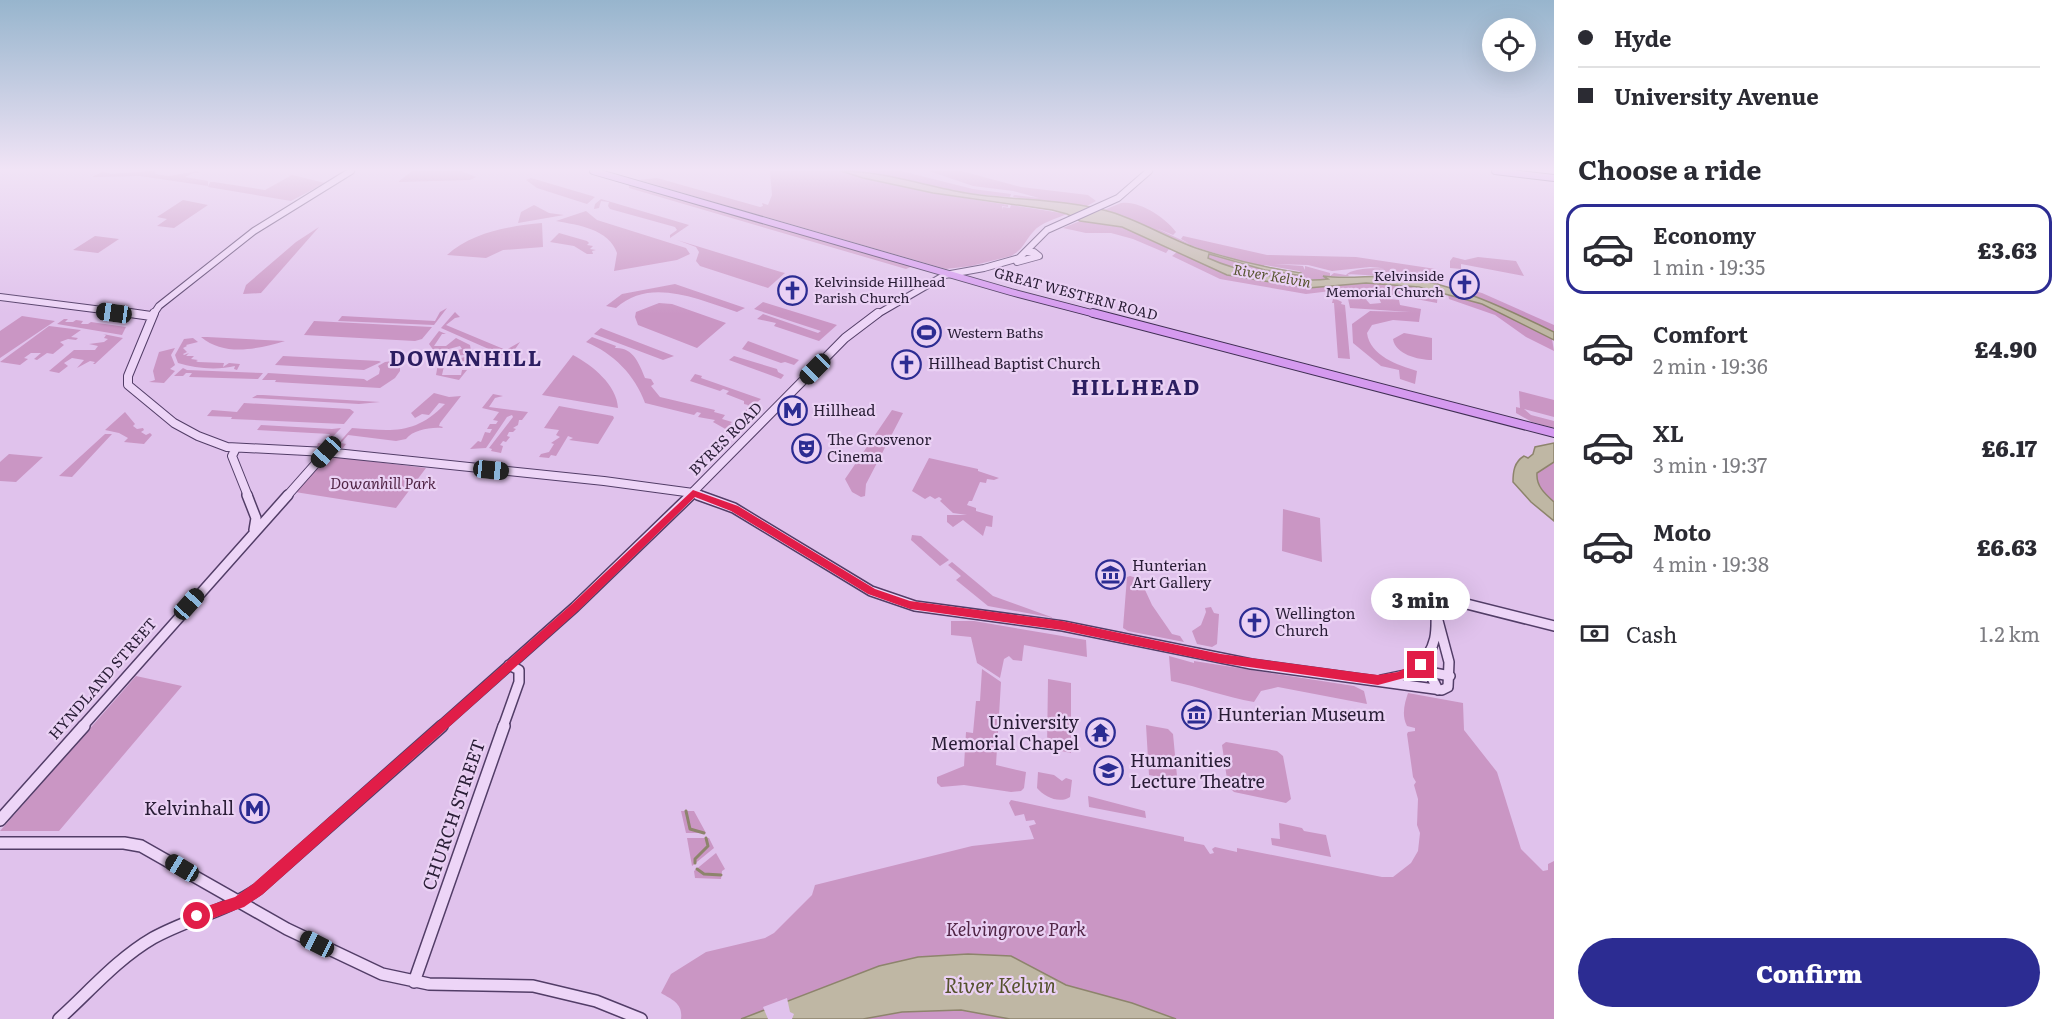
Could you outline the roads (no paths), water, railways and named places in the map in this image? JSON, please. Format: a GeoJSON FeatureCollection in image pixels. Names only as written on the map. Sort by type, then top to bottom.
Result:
{"type":"FeatureCollection","features":[{"type":"Feature","properties":{"kind":"main road","name":"GREAT WESTERN ROAD"},"geometry":{"type":"LineString","coordinates":[[758,219],[987,285],[1554,433]]}},
{"type":"Feature","properties":{"kind":"street"},"geometry":{"type":"LineString","coordinates":[[275,219],[245,237],[167,299],[152,316],[128,376],[128,386],[156,410],[181,427],[215,444],[236,448],[326,452],[604,481],[693,493],[730,506],[862,586],[904,603],[1062,626],[1251,664],[1438,690],[1448,687],[1450,676],[1437,617],[1435,596],[1554,626]]}},
{"type":"Feature","properties":{"kind":"street"},"geometry":{"type":"LineString","coordinates":[[1002,264],[1026,253],[1044,232],[1072,219]]}},
{"type":"Feature","properties":{"kind":"street"},"geometry":{"type":"LineString","coordinates":[[1035,255],[1036,243]]}},
{"type":"Feature","properties":{"kind":"street"},"geometry":{"type":"LineString","coordinates":[[1026,253],[1035,255]]}},
{"type":"Feature","properties":{"kind":"street"},"geometry":{"type":"LineString","coordinates":[[1002,264],[1035,255]]}},
{"type":"Feature","properties":{"kind":"street","name":"BYRES ROAD"},"geometry":{"type":"LineString","coordinates":[[59,1019],[84,999],[120,962],[145,943],[202,914],[239,902],[275,874],[575,607],[693,493],[845,338],[874,316],[948,274],[1002,264]]}},
{"type":"Feature","properties":{"kind":"street"},"geometry":{"type":"LineString","coordinates":[[925,286],[930,274],[926,267]]}},
{"type":"Feature","properties":{"kind":"street"},"geometry":{"type":"LineString","coordinates":[[984,268],[980,277],[987,285]]}},
{"type":"Feature","properties":{"kind":"street"},"geometry":{"type":"LineString","coordinates":[[0,297],[152,316]]}},
{"type":"Feature","properties":{"kind":"street"},"geometry":{"type":"LineString","coordinates":[[236,448],[232,456],[256,518],[257,525],[254,531]]}},
{"type":"Feature","properties":{"kind":"street","name":"HYNDLAND STREET"},"geometry":{"type":"LineString","coordinates":[[0,820],[326,452]]}},
{"type":"Feature","properties":{"kind":"street"},"geometry":{"type":"LineString","coordinates":[[1378,680],[1426,665],[1436,643],[1437,617]]}},
{"type":"Feature","properties":{"kind":"street","name":"CHURCH STREET"},"geometry":{"type":"LineString","coordinates":[[414,982],[519,682],[519,670],[509,665]]}},
{"type":"Feature","properties":{"kind":"street"},"geometry":{"type":"LineString","coordinates":[[1426,665],[1450,676]]}},
{"type":"Feature","properties":{"kind":"street"},"geometry":{"type":"LineString","coordinates":[[1426,665],[1438,690]]}},
{"type":"Feature","properties":{"kind":"street"},"geometry":{"type":"LineString","coordinates":[[0,843],[132,843],[149,849],[307,939],[382,974],[414,982],[445,985],[533,986],[590,999],[641,1019]]}},
{"type":"Feature","properties":{"kind":"water","name":"River Kelvin"},"geometry":{"type":"Polygon","coordinates":[[[1075,219],[1128,219],[1199,249],[1224,257],[1301,273],[1303,276],[1265,270],[1209,254],[1208,258],[1235,268],[1283,278],[1315,280],[1328,279],[1323,276],[1392,276],[1442,285],[1480,298],[1554,332],[1554,340],[1482,304],[1419,287],[1366,283],[1308,288],[1227,275],[1122,227],[1075,219]]]}},
{"type":"Feature","properties":{"kind":"water"},"geometry":{"type":"Polygon","coordinates":[[[1554,443],[1554,462],[1537,473],[1537,478],[1544,493],[1554,502],[1554,521],[1531,502],[1513,482],[1513,475],[1518,461],[1524,456],[1528,458],[1533,454],[1535,447],[1554,443]]]}},
{"type":"Feature","properties":{"kind":"water","name":"River Kelvin"},"geometry":{"type":"Polygon","coordinates":[[[968,954],[1011,956],[1066,985],[1132,1003],[1176,1019],[1010,1019],[961,1010],[902,1012],[863,1019],[741,1019],[879,966],[918,957],[968,954]]]}},
{"type":"Feature","properties":{"kind":"waterway"},"geometry":{"type":"LineString","coordinates":[[686,811],[690,829],[704,833]]}},
{"type":"Feature","properties":{"kind":"waterway"},"geometry":{"type":"LineString","coordinates":[[695,863],[695,859],[708,846],[706,838]]}},
{"type":"Feature","properties":{"kind":"waterway"},"geometry":{"type":"LineString","coordinates":[[697,869],[704,874],[721,875]]}},
{"type":"Feature","properties":{"kind":"place","name":"Kelvinside Memorial Church"},"geometry":{"type":"Point","coordinates":[1465,284]}},
{"type":"Feature","properties":{"kind":"place","name":"Kelvinside Hillhead Parish Church"},"geometry":{"type":"Point","coordinates":[793,290]}},
{"type":"Feature","properties":{"kind":"place","name":"Western Baths"},"geometry":{"type":"Point","coordinates":[926,333]}},
{"type":"Feature","properties":{"kind":"place","name":"Hillhead Baptist Church"},"geometry":{"type":"Point","coordinates":[907,364]}},
{"type":"Feature","properties":{"kind":"place","name":"Hillhead"},"geometry":{"type":"Point","coordinates":[792,411]}},
{"type":"Feature","properties":{"kind":"place","name":"The Grosvenor Cinema"},"geometry":{"type":"Point","coordinates":[806,449]}},
{"type":"Feature","properties":{"kind":"place","name":"Hunterian Art Gallery"},"geometry":{"type":"Point","coordinates":[1111,575]}},
{"type":"Feature","properties":{"kind":"place","name":"Wellington Church"},"geometry":{"type":"Point","coordinates":[1254,623]}},
{"type":"Feature","properties":{"kind":"place","name":"Hunterian Museum"},"geometry":{"type":"Point","coordinates":[1196,715]}},
{"type":"Feature","properties":{"kind":"place","name":"University Memorial Chapel"},"geometry":{"type":"Point","coordinates":[1100,733]}},
{"type":"Feature","properties":{"kind":"place","name":"Humanities Lecture Theatre"},"geometry":{"type":"Point","coordinates":[1109,771]}},
{"type":"Feature","properties":{"kind":"place","name":"Kelvinhall"},"geometry":{"type":"Point","coordinates":[255,809]}},
{"type":"Feature","properties":{"kind":"district","name":"DOWANHILL"},"geometry":{"type":"Point","coordinates":[466,359]}},
{"type":"Feature","properties":{"kind":"district","name":"HILLHEAD"},"geometry":{"type":"Point","coordinates":[1136,388]}},
{"type":"Feature","properties":{"kind":"park label","name":"Dowanhill Park"},"geometry":{"type":"Point","coordinates":[383,484]}},
{"type":"Feature","properties":{"kind":"park label","name":"Kelvingrove Park"},"geometry":{"type":"Point","coordinates":[1016,930]}}]}
